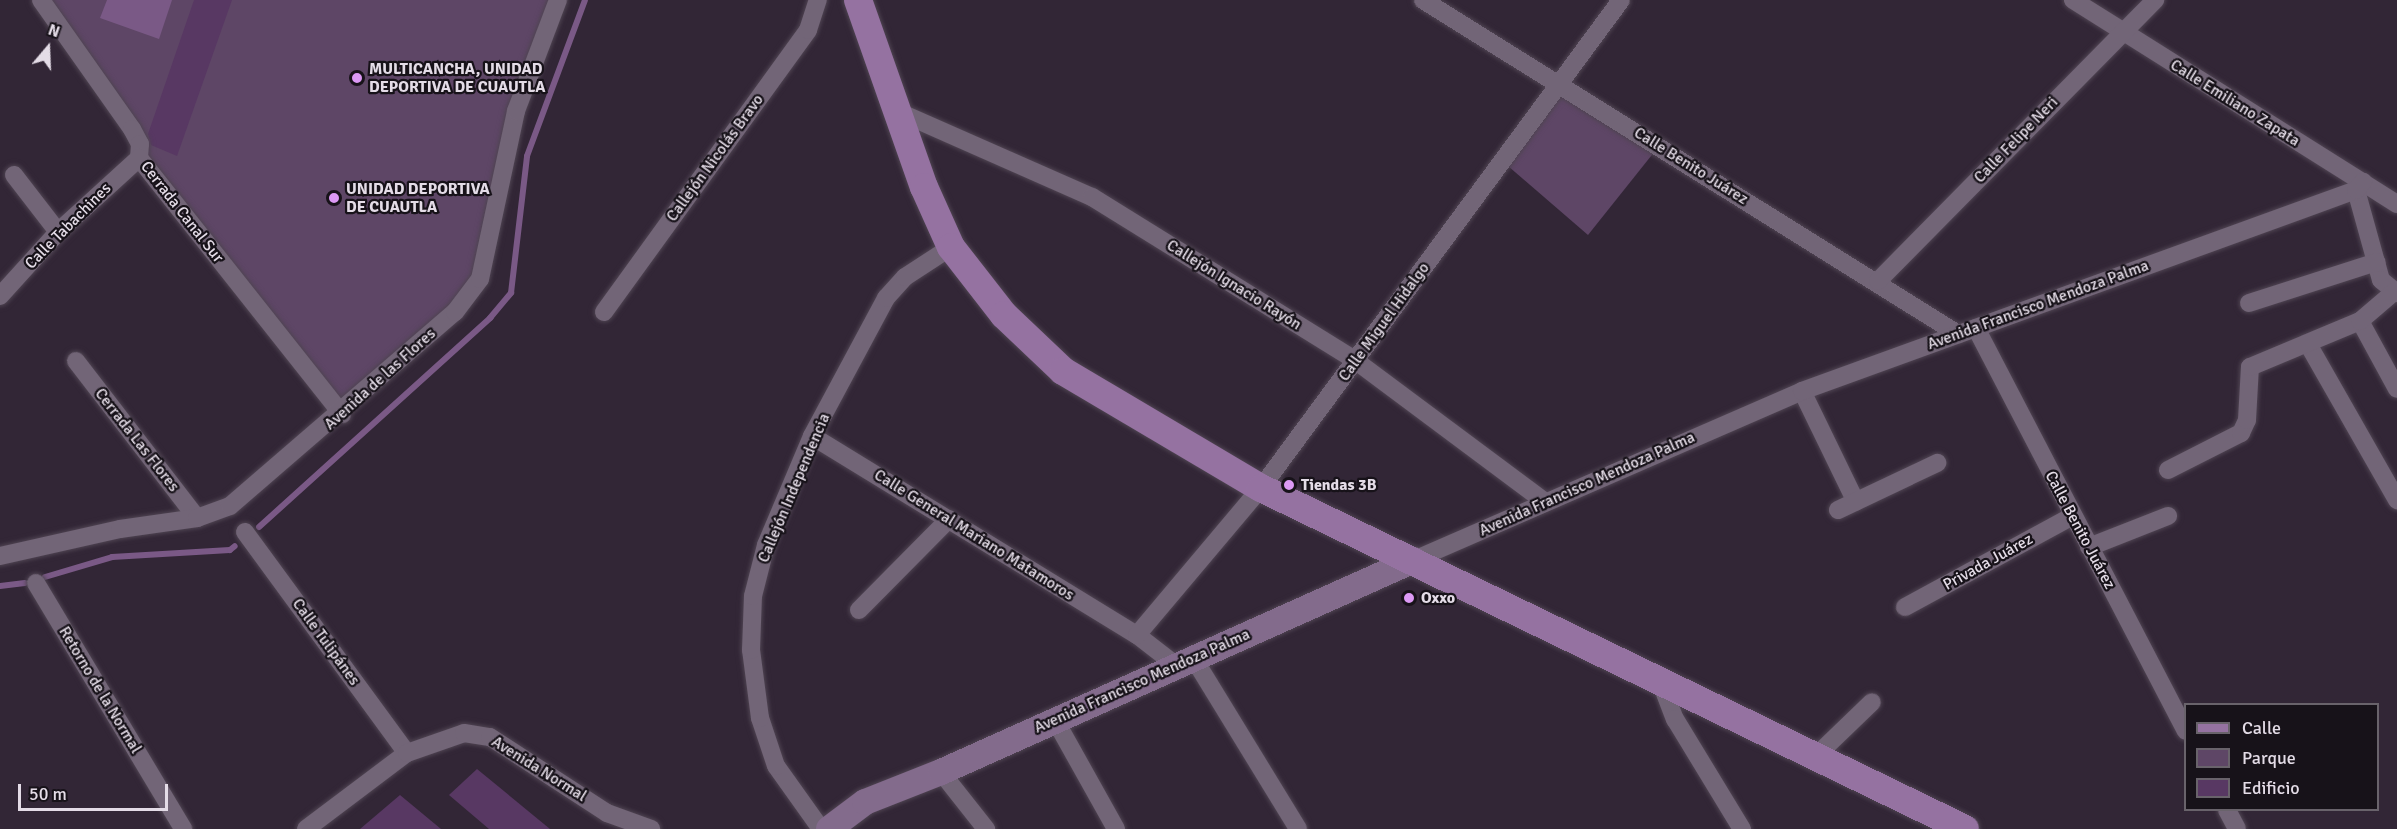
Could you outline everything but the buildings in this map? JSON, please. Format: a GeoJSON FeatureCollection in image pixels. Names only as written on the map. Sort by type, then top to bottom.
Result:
{"type":"FeatureCollection","features":[{"type":"Feature","properties":{"kind":"main road"},"geometry":{"type":"LineString","coordinates":[[858,0],[951,247],[1004,315],[1063,371],[1262,488],[1414,560],[1661,683],[1817,755],[1965,829]]}},
{"type":"Feature","properties":{"kind":"street","name":"Cerrada Canal Sur"},"geometry":{"type":"LineString","coordinates":[[41,0],[132,129],[140,144],[139,158],[342,414]]}},
{"type":"Feature","properties":{"kind":"street","name":"Avenida de las Flores"},"geometry":{"type":"LineString","coordinates":[[0,556],[120,529],[197,518],[230,507],[342,414],[455,312],[480,279],[516,111],[558,0]]}},
{"type":"Feature","properties":{"kind":"street","name":"Callejón Nicolás Bravo"},"geometry":{"type":"LineString","coordinates":[[604,312],[808,30],[819,0]]}},
{"type":"Feature","properties":{"kind":"street","name":"Calle Benito Juárez"},"geometry":{"type":"LineString","coordinates":[[1423,0],[1878,281],[1958,334]]}},
{"type":"Feature","properties":{"kind":"street","name":"Calle Miguel Hidalgo"},"geometry":{"type":"LineString","coordinates":[[1137,635],[1262,488],[1556,83],[1621,0]]}},
{"type":"Feature","properties":{"kind":"street","name":"Calle Emiliano Zapata"},"geometry":{"type":"LineString","coordinates":[[2073,0],[2359,186],[2397,204]]}},
{"type":"Feature","properties":{"kind":"street","name":"Calle Felipe Neri"},"geometry":{"type":"LineString","coordinates":[[1878,281],[2155,0]]}},
{"type":"Feature","properties":{"kind":"street","name":"Callejón Ignacio Rayón"},"geometry":{"type":"LineString","coordinates":[[899,112],[1092,197],[1356,361],[1544,501]]}},
{"type":"Feature","properties":{"kind":"street","name":"Calle Tabachines"},"geometry":{"type":"LineString","coordinates":[[0,296],[58,232],[139,158]]}},
{"type":"Feature","properties":{"kind":"street"},"geometry":{"type":"LineString","coordinates":[[14,175],[58,232]]}},
{"type":"Feature","properties":{"kind":"street"},"geometry":{"type":"LineString","coordinates":[[2168,470],[2241,433],[2247,420],[2250,367],[2360,321],[2395,293],[2381,280],[2359,186]]}},
{"type":"Feature","properties":{"kind":"street","name":"Avenida Francisco Mendoza Palma"},"geometry":{"type":"LineString","coordinates":[[829,829],[865,802],[941,772],[1054,718],[1186,662],[1544,501],[1802,391],[2359,186]]}},
{"type":"Feature","properties":{"kind":"street","name":"Callejón Independencia"},"geometry":{"type":"LineString","coordinates":[[821,829],[776,766],[760,718],[751,650],[753,596],[766,545],[812,436],[886,298],[905,277],[951,247]]}},
{"type":"Feature","properties":{"kind":"street"},"geometry":{"type":"LineString","coordinates":[[2249,303],[2377,262]]}},
{"type":"Feature","properties":{"kind":"street"},"geometry":{"type":"LineString","coordinates":[[2360,321],[2397,389]]}},
{"type":"Feature","properties":{"kind":"street","name":"Calle Benito Juárez"},"geometry":{"type":"LineString","coordinates":[[1976,328],[2071,517],[2184,727]]}},
{"type":"Feature","properties":{"kind":"street"},"geometry":{"type":"LineString","coordinates":[[2308,344],[2397,500]]}},
{"type":"Feature","properties":{"kind":"street","name":"Cerrada Las Flores"},"geometry":{"type":"LineString","coordinates":[[76,361],[197,518]]}},
{"type":"Feature","properties":{"kind":"street"},"geometry":{"type":"LineString","coordinates":[[1802,391],[1856,502]]}},
{"type":"Feature","properties":{"kind":"street","name":"Calle General Mariano Matamoros"},"geometry":{"type":"LineString","coordinates":[[812,436],[1137,635],[1186,662]]}},
{"type":"Feature","properties":{"kind":"street"},"geometry":{"type":"LineString","coordinates":[[1838,510],[1937,463]]}},
{"type":"Feature","properties":{"kind":"street"},"geometry":{"type":"LineString","coordinates":[[2089,547],[2168,516]]}},
{"type":"Feature","properties":{"kind":"street","name":"Privada Juárez"},"geometry":{"type":"LineString","coordinates":[[1905,607],[2071,517]]}},
{"type":"Feature","properties":{"kind":"street"},"geometry":{"type":"LineString","coordinates":[[859,610],[949,519]]}},
{"type":"Feature","properties":{"kind":"street","name":"Calle Tulipánes"},"geometry":{"type":"LineString","coordinates":[[245,532],[407,753]]}},
{"type":"Feature","properties":{"kind":"street","name":"Retorno de la Normal"},"geometry":{"type":"LineString","coordinates":[[36,583],[183,829]]}},
{"type":"Feature","properties":{"kind":"street"},"geometry":{"type":"LineString","coordinates":[[1186,662],[1298,829]]}},
{"type":"Feature","properties":{"kind":"street"},"geometry":{"type":"LineString","coordinates":[[1661,683],[1676,719],[1742,829]]}},
{"type":"Feature","properties":{"kind":"street"},"geometry":{"type":"LineString","coordinates":[[1817,755],[1872,702]]}},
{"type":"Feature","properties":{"kind":"street"},"geometry":{"type":"LineString","coordinates":[[1054,718],[1116,829]]}},
{"type":"Feature","properties":{"kind":"street","name":"Avenida Normal"},"geometry":{"type":"LineString","coordinates":[[306,829],[407,753],[464,733],[490,736],[607,813],[651,829]]}},
{"type":"Feature","properties":{"kind":"street"},"geometry":{"type":"LineString","coordinates":[[941,772],[986,829]]}},
{"type":"Feature","properties":{"kind":"street"},"geometry":{"type":"LineString","coordinates":[[2228,811],[2237,829]]}},
{"type":"Feature","properties":{"kind":"green space","name":"UNIDAD DEPORTIVA DE CUAUTLA"},"geometry":{"type":"Polygon","coordinates":[[[41,0],[558,0],[516,111],[480,279],[342,414],[140,144],[41,0]]]}},
{"type":"Feature","properties":{"kind":"green space"},"geometry":{"type":"Polygon","coordinates":[[[1556,83],[1659,146],[1588,235],[1501,160],[1556,83]]]}},
{"type":"Feature","properties":{"kind":"shaded area"},"geometry":{"type":"Polygon","coordinates":[[[107,0],[172,0],[159,39],[100,18],[107,0]]]}},
{"type":"Feature","properties":{"kind":"waterway"},"geometry":{"type":"LineString","coordinates":[[259,527],[490,318],[511,293],[527,156],[585,0]]}},
{"type":"Feature","properties":{"kind":"waterway"},"geometry":{"type":"LineString","coordinates":[[45,577],[112,557],[230,550],[235,546]]}},
{"type":"Feature","properties":{"kind":"waterway"},"geometry":{"type":"LineString","coordinates":[[0,586],[25,583]]}},
{"type":"Feature","properties":{"kind":"place","name":"MULTICANCHA, UNIDAD DEPORTIVA DE CUAUTLA"},"geometry":{"type":"Point","coordinates":[357,78]}},
{"type":"Feature","properties":{"kind":"place","name":"UNIDAD DEPORTIVA DE CUAUTLA"},"geometry":{"type":"Point","coordinates":[334,198]}},
{"type":"Feature","properties":{"kind":"place","name":"Tiendas 3B"},"geometry":{"type":"Point","coordinates":[1289,485]}},
{"type":"Feature","properties":{"kind":"place","name":"Oxxo"},"geometry":{"type":"Point","coordinates":[1409,598]}}]}
